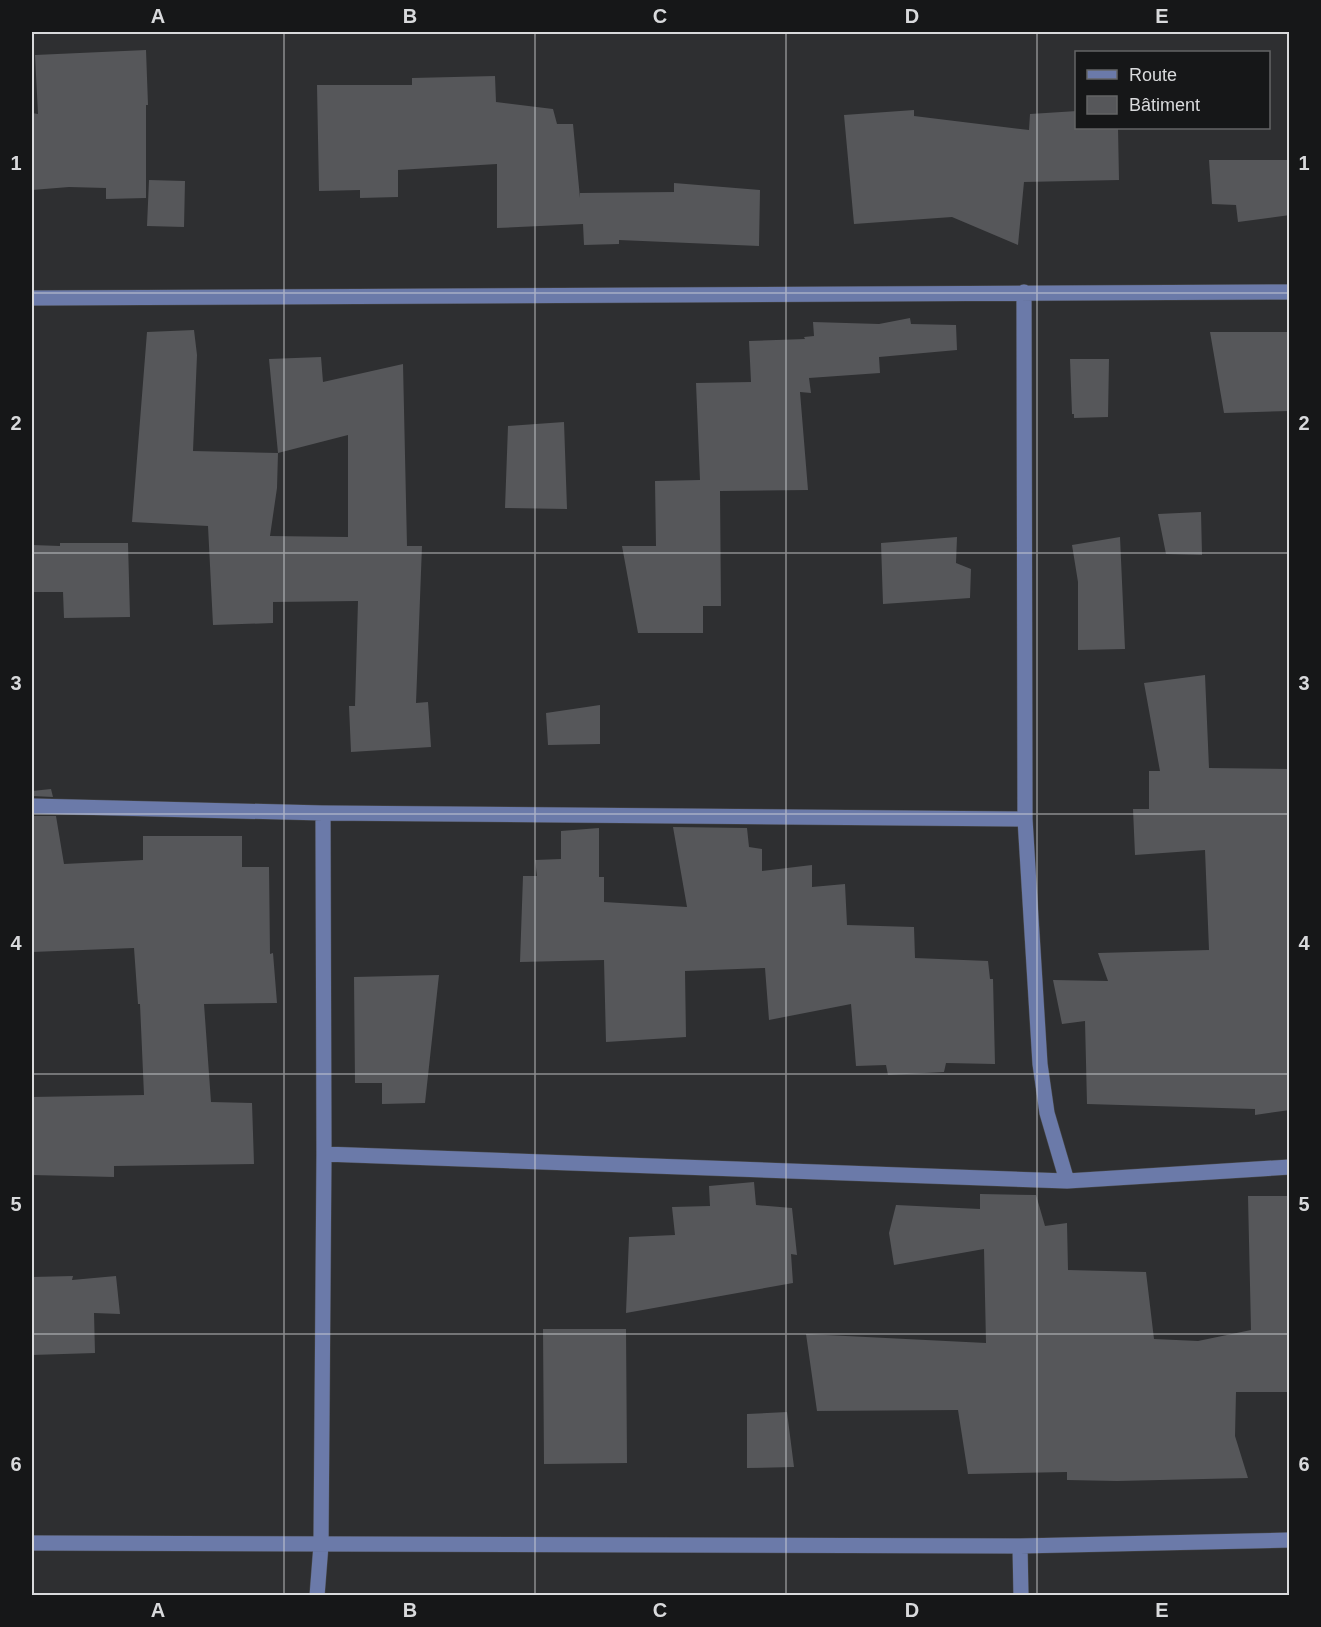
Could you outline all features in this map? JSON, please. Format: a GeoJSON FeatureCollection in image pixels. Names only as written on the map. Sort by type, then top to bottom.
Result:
{"type":"FeatureCollection","features":[{"type":"Feature","properties":{"kind":"street"},"geometry":{"type":"LineString","coordinates":[[1024,292],[1025,819],[1040,1064],[1047,1113],[1067,1181]]}},
{"type":"Feature","properties":{"kind":"street"},"geometry":{"type":"LineString","coordinates":[[32,298],[1290,292]]}},
{"type":"Feature","properties":{"kind":"street"},"geometry":{"type":"LineString","coordinates":[[32,806],[322,813],[1025,819]]}},
{"type":"Feature","properties":{"kind":"street"},"geometry":{"type":"LineString","coordinates":[[317,1596],[321,1545],[324,1154],[322,813]]}},
{"type":"Feature","properties":{"kind":"street"},"geometry":{"type":"LineString","coordinates":[[324,1154],[1067,1181],[1290,1167]]}},
{"type":"Feature","properties":{"kind":"street"},"geometry":{"type":"LineString","coordinates":[[32,1543],[1020,1546],[1290,1540]]}},
{"type":"Feature","properties":{"kind":"street"},"geometry":{"type":"LineString","coordinates":[[1020,1546],[1021,1596]]}},
{"type":"Feature","properties":{"kind":"building"},"geometry":{"type":"Polygon","coordinates":[[[146,50],[148,105],[146,105],[146,198],[106,199],[106,188],[69,187],[32,190],[32,113],[38,114],[35,55],[146,50]]]}},
{"type":"Feature","properties":{"kind":"building"},"geometry":{"type":"Polygon","coordinates":[[[495,76],[496,102],[553,109],[557,124],[573,124],[580,198],[580,193],[674,192],[674,183],[760,190],[759,246],[619,240],[619,244],[584,245],[583,224],[497,228],[497,164],[398,170],[398,197],[360,198],[360,190],[319,191],[317,85],[412,85],[412,78],[495,76]]]}},
{"type":"Feature","properties":{"kind":"building"},"geometry":{"type":"Polygon","coordinates":[[[914,110],[914,116],[1029,130],[1030,114],[1075,111],[1075,129],[1118,129],[1119,180],[1024,182],[1018,245],[952,217],[854,224],[844,115],[914,110]]]}},
{"type":"Feature","properties":{"kind":"building"},"geometry":{"type":"Polygon","coordinates":[[[1209,160],[1290,160],[1290,215],[1238,222],[1236,205],[1212,204],[1209,160]]]}},
{"type":"Feature","properties":{"kind":"building"},"geometry":{"type":"Polygon","coordinates":[[[149,180],[185,181],[184,227],[147,226],[149,180]]]}},
{"type":"Feature","properties":{"kind":"building"},"geometry":{"type":"Polygon","coordinates":[[[910,318],[911,324],[956,325],[957,350],[879,357],[880,373],[809,378],[811,393],[800,392],[808,490],[720,491],[721,606],[703,606],[703,633],[638,633],[622,546],[656,546],[655,481],[700,480],[696,383],[751,382],[749,341],[805,339],[804,337],[814,336],[813,322],[879,324],[910,318]]]}},
{"type":"Feature","properties":{"kind":"building"},"geometry":{"type":"Polygon","coordinates":[[[194,330],[197,355],[193,451],[278,453],[269,359],[321,357],[323,382],[403,364],[407,546],[422,546],[416,703],[428,702],[431,747],[351,752],[349,706],[355,706],[358,601],[273,602],[273,623],[213,625],[208,526],[132,522],[147,332],[194,330]],[[348,435],[278,453],[277,488],[270,536],[348,537],[348,435]]]}},
{"type":"Feature","properties":{"kind":"building"},"geometry":{"type":"Polygon","coordinates":[[[1210,332],[1290,332],[1290,411],[1224,413],[1210,332]]]}},
{"type":"Feature","properties":{"kind":"building"},"geometry":{"type":"Polygon","coordinates":[[[1070,359],[1109,359],[1108,417],[1074,418],[1070,359]]]}},
{"type":"Feature","properties":{"kind":"building"},"geometry":{"type":"Polygon","coordinates":[[[564,422],[567,509],[505,508],[508,426],[564,422]]]}},
{"type":"Feature","properties":{"kind":"building"},"geometry":{"type":"Polygon","coordinates":[[[1201,512],[1202,555],[1166,554],[1158,514],[1201,512]]]}},
{"type":"Feature","properties":{"kind":"building"},"geometry":{"type":"Polygon","coordinates":[[[957,537],[956,563],[971,569],[970,598],[883,604],[881,543],[957,537]]]}},
{"type":"Feature","properties":{"kind":"building"},"geometry":{"type":"Polygon","coordinates":[[[1120,537],[1125,649],[1078,650],[1078,582],[1072,545],[1120,537]]]}},
{"type":"Feature","properties":{"kind":"building"},"geometry":{"type":"Polygon","coordinates":[[[60,543],[128,543],[130,617],[64,618],[63,592],[32,592],[32,545],[60,546],[60,543]]]}},
{"type":"Feature","properties":{"kind":"building"},"geometry":{"type":"Polygon","coordinates":[[[1205,675],[1209,768],[1290,769],[1290,1110],[1255,1115],[1255,1109],[1087,1104],[1085,1021],[1062,1024],[1053,980],[1108,981],[1098,953],[1209,950],[1205,850],[1135,855],[1133,809],[1149,809],[1149,771],[1160,771],[1144,683],[1205,675]]]}},
{"type":"Feature","properties":{"kind":"building"},"geometry":{"type":"Polygon","coordinates":[[[600,705],[600,744],[548,745],[546,713],[600,705]]]}},
{"type":"Feature","properties":{"kind":"building"},"geometry":{"type":"Polygon","coordinates":[[[51,789],[53,797],[32,796],[32,791],[51,789]]]}},
{"type":"Feature","properties":{"kind":"building"},"geometry":{"type":"Polygon","coordinates":[[[32,816],[56,816],[64,864],[143,860],[143,836],[242,836],[242,867],[269,867],[270,954],[273,953],[277,1003],[204,1004],[211,1102],[252,1103],[254,1164],[114,1166],[114,1177],[32,1175],[32,1097],[144,1095],[140,1004],[138,1004],[134,948],[32,952],[32,816]]]}},
{"type":"Feature","properties":{"kind":"building"},"geometry":{"type":"Polygon","coordinates":[[[673,827],[747,828],[749,847],[762,849],[762,871],[812,865],[812,887],[845,884],[847,925],[914,927],[915,958],[988,961],[990,979],[993,979],[995,1064],[946,1063],[944,1072],[888,1075],[886,1065],[856,1066],[851,1004],[769,1020],[765,968],[685,971],[686,1037],[606,1042],[604,960],[520,962],[523,876],[537,876],[535,860],[561,859],[561,831],[599,828],[599,877],[604,877],[604,902],[687,907],[673,827]]]}},
{"type":"Feature","properties":{"kind":"building"},"geometry":{"type":"Polygon","coordinates":[[[439,975],[425,1103],[382,1104],[382,1083],[355,1083],[354,977],[439,975]]]}},
{"type":"Feature","properties":{"kind":"building"},"geometry":{"type":"Polygon","coordinates":[[[754,1182],[756,1205],[792,1208],[797,1255],[791,1254],[793,1283],[626,1313],[629,1237],[675,1235],[672,1207],[710,1206],[709,1186],[754,1182]]]}},
{"type":"Feature","properties":{"kind":"building"},"geometry":{"type":"Polygon","coordinates":[[[980,1194],[1036,1195],[1045,1226],[1067,1223],[1068,1270],[1146,1272],[1154,1339],[1198,1341],[1251,1330],[1248,1196],[1290,1196],[1290,1392],[1236,1392],[1235,1436],[1248,1478],[1117,1481],[1067,1480],[1067,1472],[968,1474],[958,1410],[817,1411],[806,1334],[986,1343],[984,1249],[894,1265],[889,1233],[896,1205],[980,1209],[980,1194]]]}},
{"type":"Feature","properties":{"kind":"building"},"geometry":{"type":"Polygon","coordinates":[[[73,1276],[72,1280],[116,1276],[120,1314],[94,1313],[95,1353],[32,1355],[32,1277],[73,1276]]]}},
{"type":"Feature","properties":{"kind":"building"},"geometry":{"type":"Polygon","coordinates":[[[543,1329],[626,1329],[627,1463],[544,1464],[543,1329]]]}},
{"type":"Feature","properties":{"kind":"building"},"geometry":{"type":"Polygon","coordinates":[[[787,1412],[794,1467],[747,1468],[747,1414],[787,1412]]]}}]}
